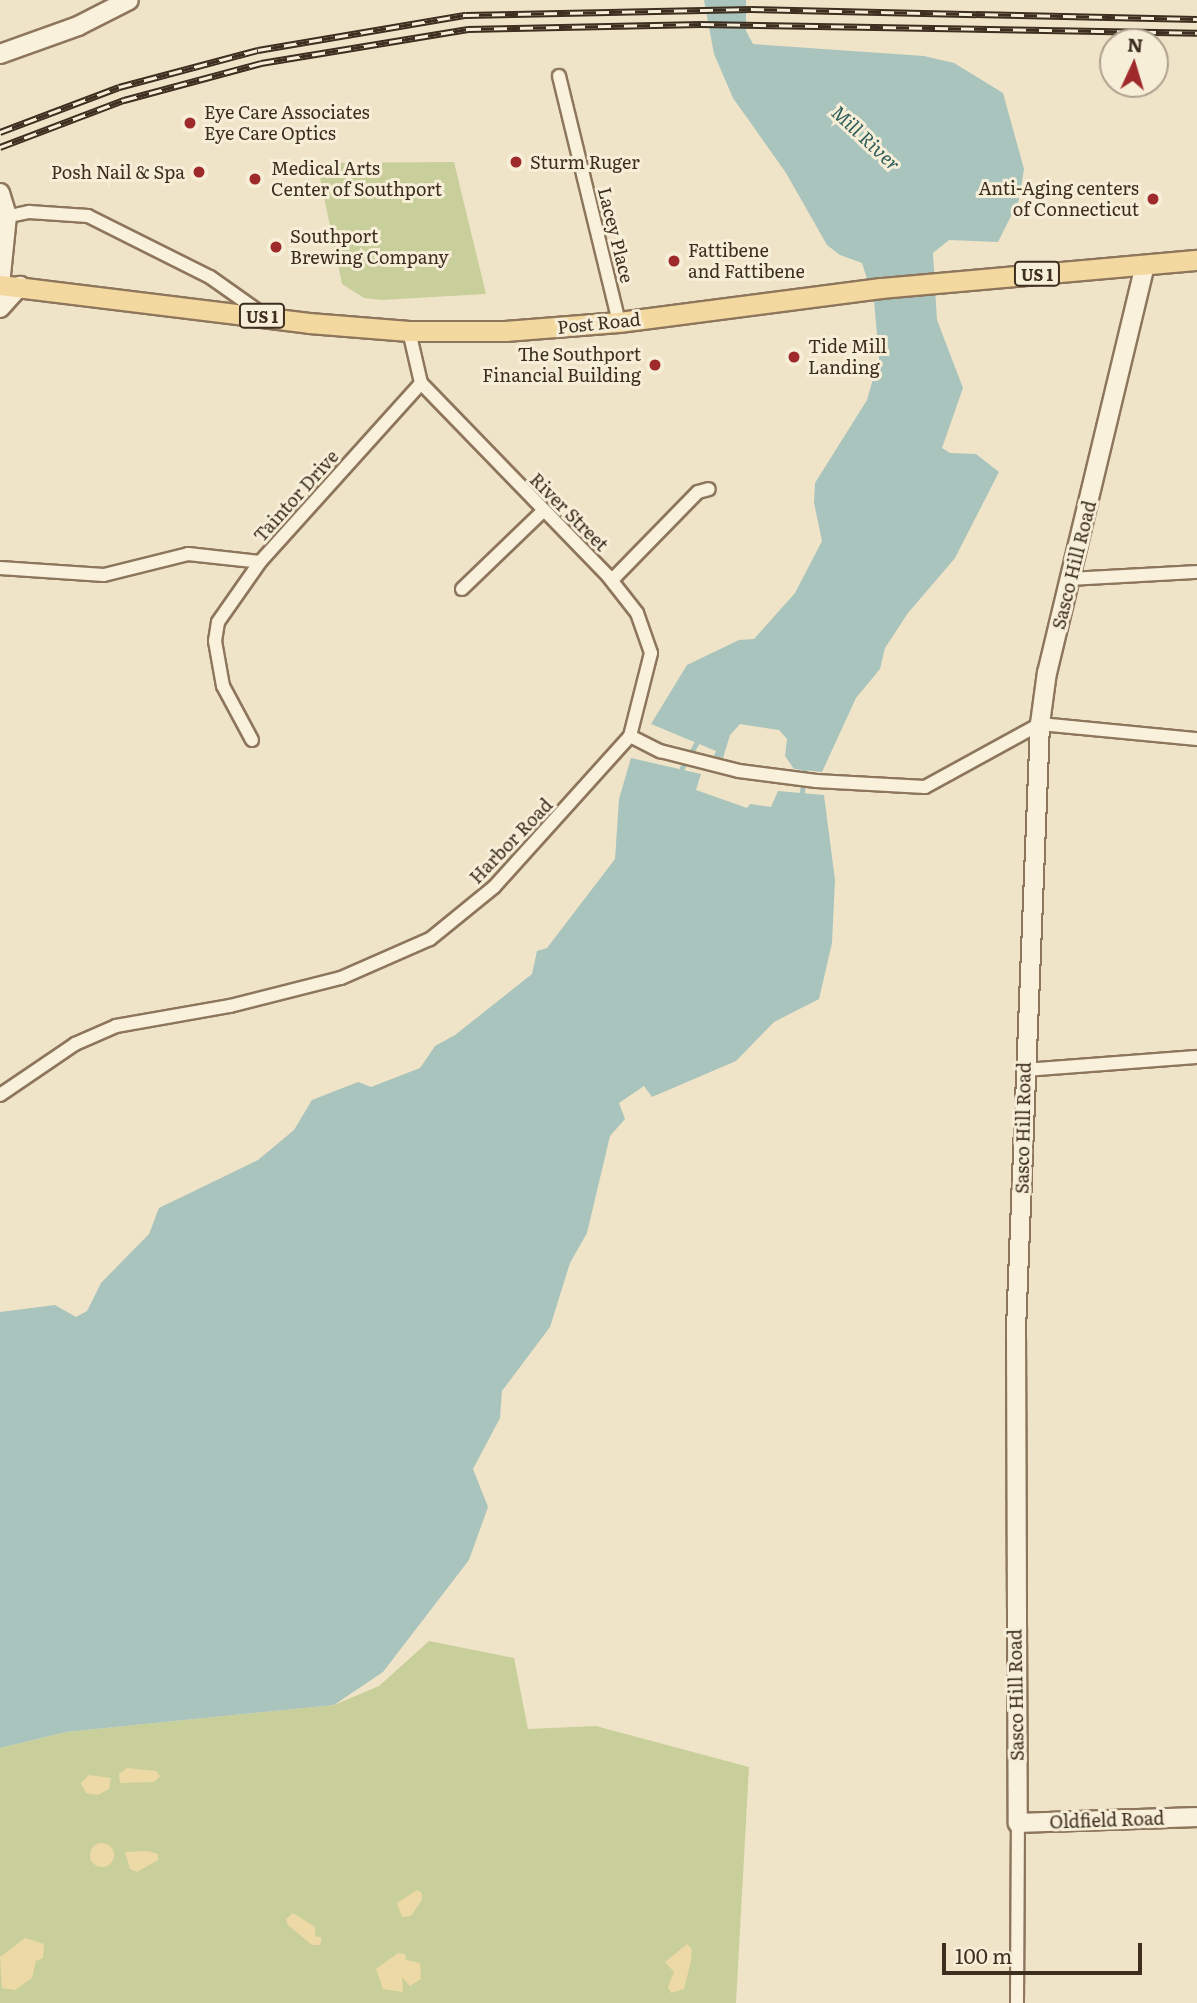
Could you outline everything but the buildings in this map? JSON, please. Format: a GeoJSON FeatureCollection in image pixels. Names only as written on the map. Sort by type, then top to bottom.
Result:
{"type":"FeatureCollection","features":[{"type":"Feature","properties":{"kind":"main road","name":"Post Road"},"geometry":{"type":"LineString","coordinates":[[0,285],[409,331],[505,331],[619,322],[881,288],[1197,260]]}},
{"type":"Feature","properties":{"kind":"street"},"geometry":{"type":"LineString","coordinates":[[0,54],[78,26],[129,0]]}},
{"type":"Feature","properties":{"kind":"street","name":"Lacey Place"},"geometry":{"type":"LineString","coordinates":[[559,76],[619,322]]}},
{"type":"Feature","properties":{"kind":"street"},"geometry":{"type":"LineString","coordinates":[[0,193],[4,217],[0,285]]}},
{"type":"Feature","properties":{"kind":"street"},"geometry":{"type":"LineString","coordinates":[[4,217],[29,212],[88,216],[173,257],[231,290],[265,316]]}},
{"type":"Feature","properties":{"kind":"street","name":"Sasco Hill Road"},"geometry":{"type":"LineString","coordinates":[[1017,2003],[1018,1823],[1013,1476],[1024,1070],[1040,724],[1047,673],[1145,265]]}},
{"type":"Feature","properties":{"kind":"street"},"geometry":{"type":"LineString","coordinates":[[0,308],[20,286]]}},
{"type":"Feature","properties":{"kind":"street","name":"River Street"},"geometry":{"type":"LineString","coordinates":[[409,331],[421,383],[541,512],[612,580],[637,613],[651,653],[630,736]]}},
{"type":"Feature","properties":{"kind":"street","name":"Taintor Drive"},"geometry":{"type":"LineString","coordinates":[[0,568],[104,575],[188,554],[260,562],[421,383]]}},
{"type":"Feature","properties":{"kind":"street"},"geometry":{"type":"LineString","coordinates":[[612,580],[698,492],[709,489]]}},
{"type":"Feature","properties":{"kind":"street"},"geometry":{"type":"LineString","coordinates":[[462,589],[541,512]]}},
{"type":"Feature","properties":{"kind":"street"},"geometry":{"type":"LineString","coordinates":[[252,740],[223,686],[215,640],[218,622],[260,562]]}},
{"type":"Feature","properties":{"kind":"street"},"geometry":{"type":"LineString","coordinates":[[1071,579],[1197,572]]}},
{"type":"Feature","properties":{"kind":"street"},"geometry":{"type":"LineString","coordinates":[[630,736],[660,751],[705,764],[816,781],[925,787],[1040,724],[1197,739]]}},
{"type":"Feature","properties":{"kind":"street","name":"Harbor Road"},"geometry":{"type":"LineString","coordinates":[[0,1095],[75,1044],[116,1026],[230,1006],[341,978],[430,939],[494,887],[630,736]]}},
{"type":"Feature","properties":{"kind":"street"},"geometry":{"type":"LineString","coordinates":[[1024,1070],[1197,1057]]}},
{"type":"Feature","properties":{"kind":"street","name":"Oldfield Road"},"geometry":{"type":"LineString","coordinates":[[1018,1823],[1197,1817]]}},
{"type":"Feature","properties":{"kind":"green space"},"geometry":{"type":"Polygon","coordinates":[[[454,162],[486,294],[381,300],[364,298],[342,284],[317,163],[454,162]]]}},
{"type":"Feature","properties":{"kind":"green space"},"geometry":{"type":"Polygon","coordinates":[[[429,1641],[514,1658],[528,1729],[596,1726],[749,1767],[736,2003],[0,2003],[0,1748],[66,1732],[334,1705],[379,1686],[429,1641]]]}},
{"type":"Feature","properties":{"kind":"sand"},"geometry":{"type":"Polygon","coordinates":[[[127,1768],[156,1771],[160,1776],[154,1782],[120,1783],[119,1774],[127,1768]]]}},
{"type":"Feature","properties":{"kind":"sand"},"geometry":{"type":"Polygon","coordinates":[[[89,1775],[111,1778],[109,1789],[98,1795],[86,1793],[81,1783],[89,1775]]]}},
{"type":"Feature","properties":{"kind":"sand"},"geometry":{"type":"Polygon","coordinates":[[[102,1843],[110,1847],[114,1855],[110,1863],[102,1867],[94,1863],[90,1855],[94,1847],[102,1843]]]}},
{"type":"Feature","properties":{"kind":"sand"},"geometry":{"type":"Polygon","coordinates":[[[147,1851],[158,1854],[158,1860],[137,1872],[130,1869],[125,1852],[147,1851]]]}},
{"type":"Feature","properties":{"kind":"sand"},"geometry":{"type":"Polygon","coordinates":[[[417,1890],[422,1893],[422,1900],[411,1916],[402,1917],[397,1903],[417,1890]]]}},
{"type":"Feature","properties":{"kind":"sand"},"geometry":{"type":"Polygon","coordinates":[[[293,1913],[315,1927],[315,1936],[322,1938],[320,1945],[312,1945],[288,1925],[286,1919],[293,1913]]]}},
{"type":"Feature","properties":{"kind":"sand"},"geometry":{"type":"Polygon","coordinates":[[[25,1938],[44,1944],[43,1958],[36,1961],[32,1978],[15,1990],[2,1988],[0,1957],[25,1938]]]}},
{"type":"Feature","properties":{"kind":"sand"},"geometry":{"type":"Polygon","coordinates":[[[687,1944],[692,1949],[684,1989],[671,1993],[668,1987],[674,1972],[665,1962],[687,1944]]]}},
{"type":"Feature","properties":{"kind":"sand"},"geometry":{"type":"Polygon","coordinates":[[[398,1953],[405,1954],[406,1960],[420,1963],[421,1979],[410,1986],[402,1977],[403,1992],[383,1989],[376,1969],[398,1953]]]}},
{"type":"Feature","properties":{"kind":"water","name":"Mill River"},"geometry":{"type":"Polygon","coordinates":[[[704,0],[746,0],[746,31],[753,44],[924,56],[954,63],[1003,93],[1024,169],[1019,200],[998,242],[949,240],[933,253],[937,320],[963,388],[942,448],[950,453],[976,454],[999,472],[955,558],[908,613],[885,648],[880,669],[856,698],[822,772],[794,769],[785,756],[787,739],[779,730],[740,724],[730,735],[723,758],[714,756],[716,751],[651,724],[687,665],[739,640],[754,639],[795,593],[822,541],[814,503],[815,483],[867,400],[879,358],[874,300],[862,263],[840,255],[827,245],[786,173],[733,98],[714,54],[704,0]]]}},
{"type":"Feature","properties":{"kind":"water"},"geometry":{"type":"Polygon","coordinates":[[[631,758],[701,774],[696,790],[747,808],[750,804],[771,807],[778,791],[824,795],[835,880],[832,943],[819,999],[774,1022],[736,1061],[652,1097],[644,1086],[619,1103],[625,1119],[610,1136],[587,1233],[570,1263],[550,1327],[502,1391],[500,1418],[473,1469],[488,1507],[469,1560],[383,1672],[334,1705],[66,1732],[0,1748],[0,1312],[55,1305],[76,1317],[87,1311],[101,1283],[149,1234],[159,1208],[258,1160],[294,1130],[312,1100],[358,1082],[371,1087],[420,1068],[435,1046],[455,1035],[532,974],[537,951],[547,948],[615,859],[619,799],[631,758]]]}},
{"type":"Feature","properties":{"kind":"waterway"},"geometry":{"type":"LineString","coordinates":[[682,768],[697,742]]}},
{"type":"Feature","properties":{"kind":"waterway"},"geometry":{"type":"LineString","coordinates":[[802,793],[804,770]]}},
{"type":"Feature","properties":{"kind":"railway"},"geometry":{"type":"LineString","coordinates":[[0,132],[119,87],[258,50],[466,15],[751,9],[1197,19]]}},
{"type":"Feature","properties":{"kind":"railway"},"geometry":{"type":"LineString","coordinates":[[0,147],[124,100],[261,63],[468,29],[701,24],[1197,33]]}},
{"type":"Feature","properties":{"kind":"place","name":"Eye Care Associates Eye Care Optics"},"geometry":{"type":"Point","coordinates":[190,123]}},
{"type":"Feature","properties":{"kind":"place","name":"Sturm Ruger"},"geometry":{"type":"Point","coordinates":[516,162]}},
{"type":"Feature","properties":{"kind":"place","name":"Posh Nail & Spa"},"geometry":{"type":"Point","coordinates":[199,172]}},
{"type":"Feature","properties":{"kind":"place","name":"Medical Arts Center of Southport"},"geometry":{"type":"Point","coordinates":[255,179]}},
{"type":"Feature","properties":{"kind":"place","name":"Anti-Aging centers of Connecticut"},"geometry":{"type":"Point","coordinates":[1153,199]}},
{"type":"Feature","properties":{"kind":"place","name":"Southport Brewing Company"},"geometry":{"type":"Point","coordinates":[276,247]}},
{"type":"Feature","properties":{"kind":"place","name":"Fattibene and Fattibene"},"geometry":{"type":"Point","coordinates":[674,261]}},
{"type":"Feature","properties":{"kind":"place","name":"Tide Mill Landing"},"geometry":{"type":"Point","coordinates":[794,357]}},
{"type":"Feature","properties":{"kind":"place","name":"The Southport Financial Building"},"geometry":{"type":"Point","coordinates":[655,365]}}]}
